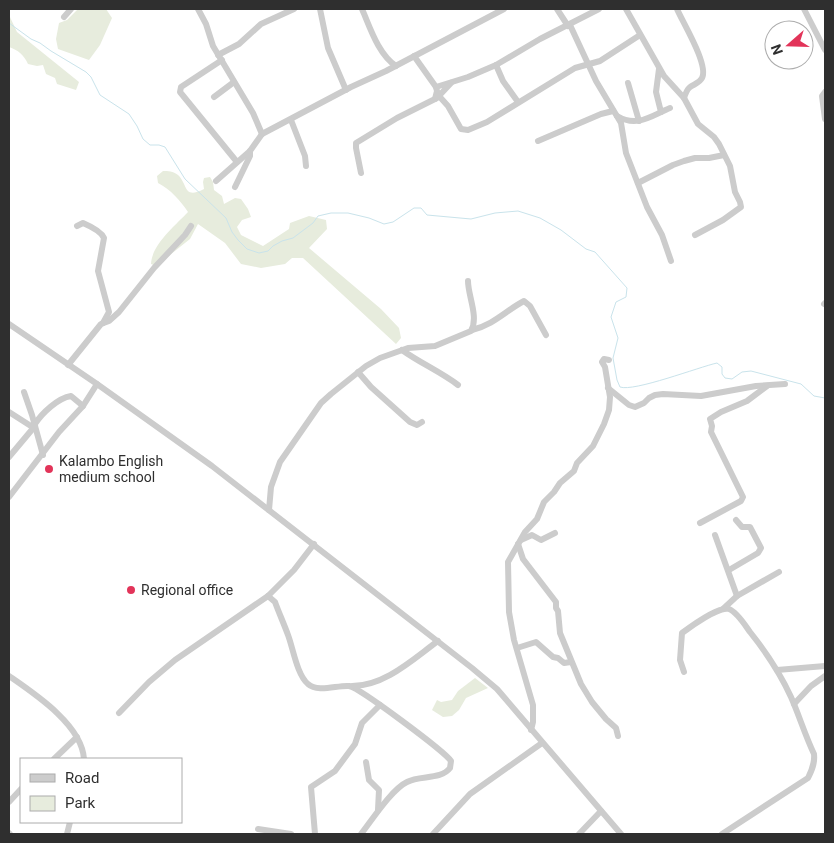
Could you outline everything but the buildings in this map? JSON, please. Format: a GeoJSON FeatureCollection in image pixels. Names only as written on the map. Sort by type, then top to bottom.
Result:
{"type":"FeatureCollection","features":[{"type":"Feature","properties":{"kind":"street"},"geometry":{"type":"LineString","coordinates":[[64,17],[71,9]]}},
{"type":"Feature","properties":{"kind":"street"},"geometry":{"type":"LineString","coordinates":[[198,9],[206,24],[213,46],[253,113],[262,134]]}},
{"type":"Feature","properties":{"kind":"street"},"geometry":{"type":"LineString","coordinates":[[237,162],[180,92],[182,87],[239,44],[261,24],[294,9]]}},
{"type":"Feature","properties":{"kind":"street"},"geometry":{"type":"LineString","coordinates":[[320,9],[328,48],[346,90]]}},
{"type":"Feature","properties":{"kind":"street"},"geometry":{"type":"LineString","coordinates":[[362,9],[384,55],[396,66]]}},
{"type":"Feature","properties":{"kind":"street"},"geometry":{"type":"LineString","coordinates":[[216,182],[250,152],[262,134],[504,9]]}},
{"type":"Feature","properties":{"kind":"street"},"geometry":{"type":"LineString","coordinates":[[557,9],[569,25],[621,123],[626,153],[647,207],[662,235],[671,262]]}},
{"type":"Feature","properties":{"kind":"street"},"geometry":{"type":"LineString","coordinates":[[436,87],[496,65],[540,39],[600,9]]}},
{"type":"Feature","properties":{"kind":"street"},"geometry":{"type":"LineString","coordinates":[[626,9],[671,86],[684,98],[698,124],[714,137],[732,173],[734,192],[740,202],[740,207],[723,220],[694,235]]}},
{"type":"Feature","properties":{"kind":"street"},"geometry":{"type":"LineString","coordinates":[[676,9],[700,58],[704,72],[702,78],[689,87],[684,98]]}},
{"type":"Feature","properties":{"kind":"street"},"geometry":{"type":"LineString","coordinates":[[804,9],[824,45]]}},
{"type":"Feature","properties":{"kind":"street"},"geometry":{"type":"LineString","coordinates":[[437,98],[448,106],[458,125],[465,131],[487,122],[575,68],[595,64],[640,35]]}},
{"type":"Feature","properties":{"kind":"street"},"geometry":{"type":"LineString","coordinates":[[414,56],[436,87],[437,98]]}},
{"type":"Feature","properties":{"kind":"street"},"geometry":{"type":"LineString","coordinates":[[496,65],[503,81],[518,102]]}},
{"type":"Feature","properties":{"kind":"street"},"geometry":{"type":"LineString","coordinates":[[660,69],[656,92],[661,112]]}},
{"type":"Feature","properties":{"kind":"street"},"geometry":{"type":"LineString","coordinates":[[214,97],[234,82]]}},
{"type":"Feature","properties":{"kind":"street"},"geometry":{"type":"LineString","coordinates":[[361,173],[356,143],[397,118],[437,98],[451,83]]}},
{"type":"Feature","properties":{"kind":"street"},"geometry":{"type":"LineString","coordinates":[[628,83],[639,121]]}},
{"type":"Feature","properties":{"kind":"street"},"geometry":{"type":"LineString","coordinates":[[825,92],[822,96],[825,119]]}},
{"type":"Feature","properties":{"kind":"street"},"geometry":{"type":"LineString","coordinates":[[538,140],[601,114],[615,113],[629,122],[639,121],[670,108]]}},
{"type":"Feature","properties":{"kind":"street"},"geometry":{"type":"LineString","coordinates":[[291,120],[305,156],[306,166]]}},
{"type":"Feature","properties":{"kind":"street"},"geometry":{"type":"LineString","coordinates":[[235,187],[250,156],[250,152]]}},
{"type":"Feature","properties":{"kind":"street"},"geometry":{"type":"LineString","coordinates":[[638,183],[684,161],[724,154]]}},
{"type":"Feature","properties":{"kind":"street"},"geometry":{"type":"LineString","coordinates":[[68,365],[103,323],[109,312],[98,271],[104,238],[100,233],[85,224],[76,226]]}},
{"type":"Feature","properties":{"kind":"street"},"geometry":{"type":"LineString","coordinates":[[103,323],[109,321],[119,312],[191,226]]}},
{"type":"Feature","properties":{"kind":"street"},"geometry":{"type":"LineString","coordinates":[[468,281],[468,292],[474,322],[472,330]]}},
{"type":"Feature","properties":{"kind":"street"},"geometry":{"type":"LineString","coordinates":[[269,510],[271,486],[280,462],[322,403],[358,372],[380,358],[402,350],[435,346],[494,322],[524,301],[530,306],[546,335]]}},
{"type":"Feature","properties":{"kind":"street"},"geometry":{"type":"LineString","coordinates":[[9,324],[212,466],[438,641],[497,690],[621,834]]}},
{"type":"Feature","properties":{"kind":"street"},"geometry":{"type":"LineString","coordinates":[[402,350],[458,385]]}},
{"type":"Feature","properties":{"kind":"street"},"geometry":{"type":"LineString","coordinates":[[531,730],[534,722],[533,705],[509,612],[507,577],[509,558],[537,519],[544,502],[554,492],[560,482],[574,471],[577,463],[593,446],[609,410],[610,397],[602,362],[604,359],[609,360]]}},
{"type":"Feature","properties":{"kind":"street"},"geometry":{"type":"LineString","coordinates":[[358,372],[371,387],[410,422],[417,425],[422,422]]}},
{"type":"Feature","properties":{"kind":"street"},"geometry":{"type":"LineString","coordinates":[[9,497],[59,432],[82,406],[97,384]]}},
{"type":"Feature","properties":{"kind":"street"},"geometry":{"type":"LineString","coordinates":[[608,388],[626,403],[635,406],[644,403],[655,395],[701,396],[756,386],[785,384]]}},
{"type":"Feature","properties":{"kind":"street"},"geometry":{"type":"LineString","coordinates":[[700,523],[741,501],[743,497],[712,432],[710,419],[747,401],[768,386]]}},
{"type":"Feature","properties":{"kind":"street"},"geometry":{"type":"LineString","coordinates":[[24,392],[43,455]]}},
{"type":"Feature","properties":{"kind":"street"},"geometry":{"type":"LineString","coordinates":[[9,457],[41,416],[53,405],[71,396],[82,406]]}},
{"type":"Feature","properties":{"kind":"street"},"geometry":{"type":"LineString","coordinates":[[9,412],[35,426]]}},
{"type":"Feature","properties":{"kind":"street"},"geometry":{"type":"LineString","coordinates":[[729,570],[758,553],[761,548],[750,527],[741,526],[736,520]]}},
{"type":"Feature","properties":{"kind":"street"},"geometry":{"type":"LineString","coordinates":[[519,543],[532,535],[541,540],[555,533]]}},
{"type":"Feature","properties":{"kind":"street"},"geometry":{"type":"LineString","coordinates":[[715,535],[738,596]]}},
{"type":"Feature","properties":{"kind":"street"},"geometry":{"type":"LineString","coordinates":[[519,543],[523,559],[556,602],[560,633],[583,688],[606,719],[616,728],[618,736]]}},
{"type":"Feature","properties":{"kind":"street"},"geometry":{"type":"LineString","coordinates":[[119,713],[149,682],[175,660],[268,596],[294,570],[314,544]]}},
{"type":"Feature","properties":{"kind":"street"},"geometry":{"type":"LineString","coordinates":[[684,672],[680,660],[682,633],[689,627],[723,609],[738,596],[779,572]]}},
{"type":"Feature","properties":{"kind":"street"},"geometry":{"type":"LineString","coordinates":[[268,596],[275,602],[305,681],[310,686],[316,688],[362,686],[382,679],[438,641]]}},
{"type":"Feature","properties":{"kind":"street"},"geometry":{"type":"LineString","coordinates":[[722,834],[808,778],[815,760],[794,704],[777,670],[742,621],[731,610],[723,609]]}},
{"type":"Feature","properties":{"kind":"street"},"geometry":{"type":"LineString","coordinates":[[517,648],[536,642],[553,657],[563,662],[571,662]]}},
{"type":"Feature","properties":{"kind":"street"},"geometry":{"type":"LineString","coordinates":[[777,670],[825,666]]}},
{"type":"Feature","properties":{"kind":"street"},"geometry":{"type":"LineString","coordinates":[[9,676],[44,702],[77,737],[83,750],[84,758]]}},
{"type":"Feature","properties":{"kind":"street"},"geometry":{"type":"LineString","coordinates":[[794,704],[811,686],[825,676]]}},
{"type":"Feature","properties":{"kind":"street"},"geometry":{"type":"LineString","coordinates":[[351,686],[380,705],[449,758],[451,765],[448,771],[443,774],[410,780],[404,783],[361,834]]}},
{"type":"Feature","properties":{"kind":"street"},"geometry":{"type":"LineString","coordinates":[[315,834],[311,787],[335,771],[355,744],[362,723],[380,705]]}},
{"type":"Feature","properties":{"kind":"street"},"geometry":{"type":"LineString","coordinates":[[55,758],[77,737]]}},
{"type":"Feature","properties":{"kind":"street"},"geometry":{"type":"LineString","coordinates":[[433,834],[470,794],[542,743]]}},
{"type":"Feature","properties":{"kind":"street"},"geometry":{"type":"LineString","coordinates":[[366,762],[369,780],[379,790],[378,812]]}},
{"type":"Feature","properties":{"kind":"street"},"geometry":{"type":"LineString","coordinates":[[9,802],[20,790]]}},
{"type":"Feature","properties":{"kind":"street"},"geometry":{"type":"LineString","coordinates":[[579,834],[601,811]]}},
{"type":"Feature","properties":{"kind":"street"},"geometry":{"type":"LineString","coordinates":[[258,829],[291,834]]}},
{"type":"Feature","properties":{"kind":"green space"},"geometry":{"type":"Polygon","coordinates":[[[78,9],[106,9],[112,18],[100,45],[89,60],[58,49],[56,39],[59,23],[67,20],[78,9]]]}},
{"type":"Feature","properties":{"kind":"green space"},"geometry":{"type":"Polygon","coordinates":[[[9,15],[17,32],[79,82],[76,90],[57,84],[55,78],[46,74],[43,65],[28,64],[20,53],[9,47],[9,15]]]}},
{"type":"Feature","properties":{"kind":"green space"},"geometry":{"type":"Polygon","coordinates":[[[163,171],[178,175],[189,192],[197,192],[204,189],[204,178],[210,177],[214,190],[222,196],[224,204],[235,198],[241,199],[251,217],[242,220],[237,227],[241,235],[263,246],[289,229],[290,223],[309,216],[326,220],[327,229],[309,248],[381,309],[399,328],[401,338],[396,344],[303,258],[292,258],[285,264],[261,268],[241,264],[225,243],[198,224],[190,239],[156,266],[151,264],[155,249],[188,212],[175,196],[158,183],[157,176],[163,171]]]}},
{"type":"Feature","properties":{"kind":"green space"},"geometry":{"type":"Polygon","coordinates":[[[475,678],[488,688],[466,698],[459,710],[452,716],[443,717],[432,710],[437,700],[441,702],[452,700],[458,691],[475,678]]]}},
{"type":"Feature","properties":{"kind":"waterway"},"geometry":{"type":"LineString","coordinates":[[9,23],[31,39],[86,72],[91,77],[100,95],[129,114],[143,139],[150,145],[165,147],[185,179],[226,218],[232,232],[247,249],[259,253],[268,251],[282,241],[293,238],[313,223],[318,216],[331,213],[348,213],[384,224],[393,222],[414,208],[421,208],[427,215],[471,219],[495,213],[518,211],[540,218],[561,230],[586,249],[595,252],[627,288],[626,297],[616,302],[611,317],[618,338],[613,358],[620,387],[627,388],[652,383],[717,363],[722,367],[722,374],[725,378],[732,379],[742,372],[751,371],[801,384],[814,396],[825,398]]}},
{"type":"Feature","properties":{"kind":"place","name":"Kalambo English medium school"},"geometry":{"type":"Point","coordinates":[49,469]}},
{"type":"Feature","properties":{"kind":"place","name":"Regional office"},"geometry":{"type":"Point","coordinates":[131,590]}}]}
